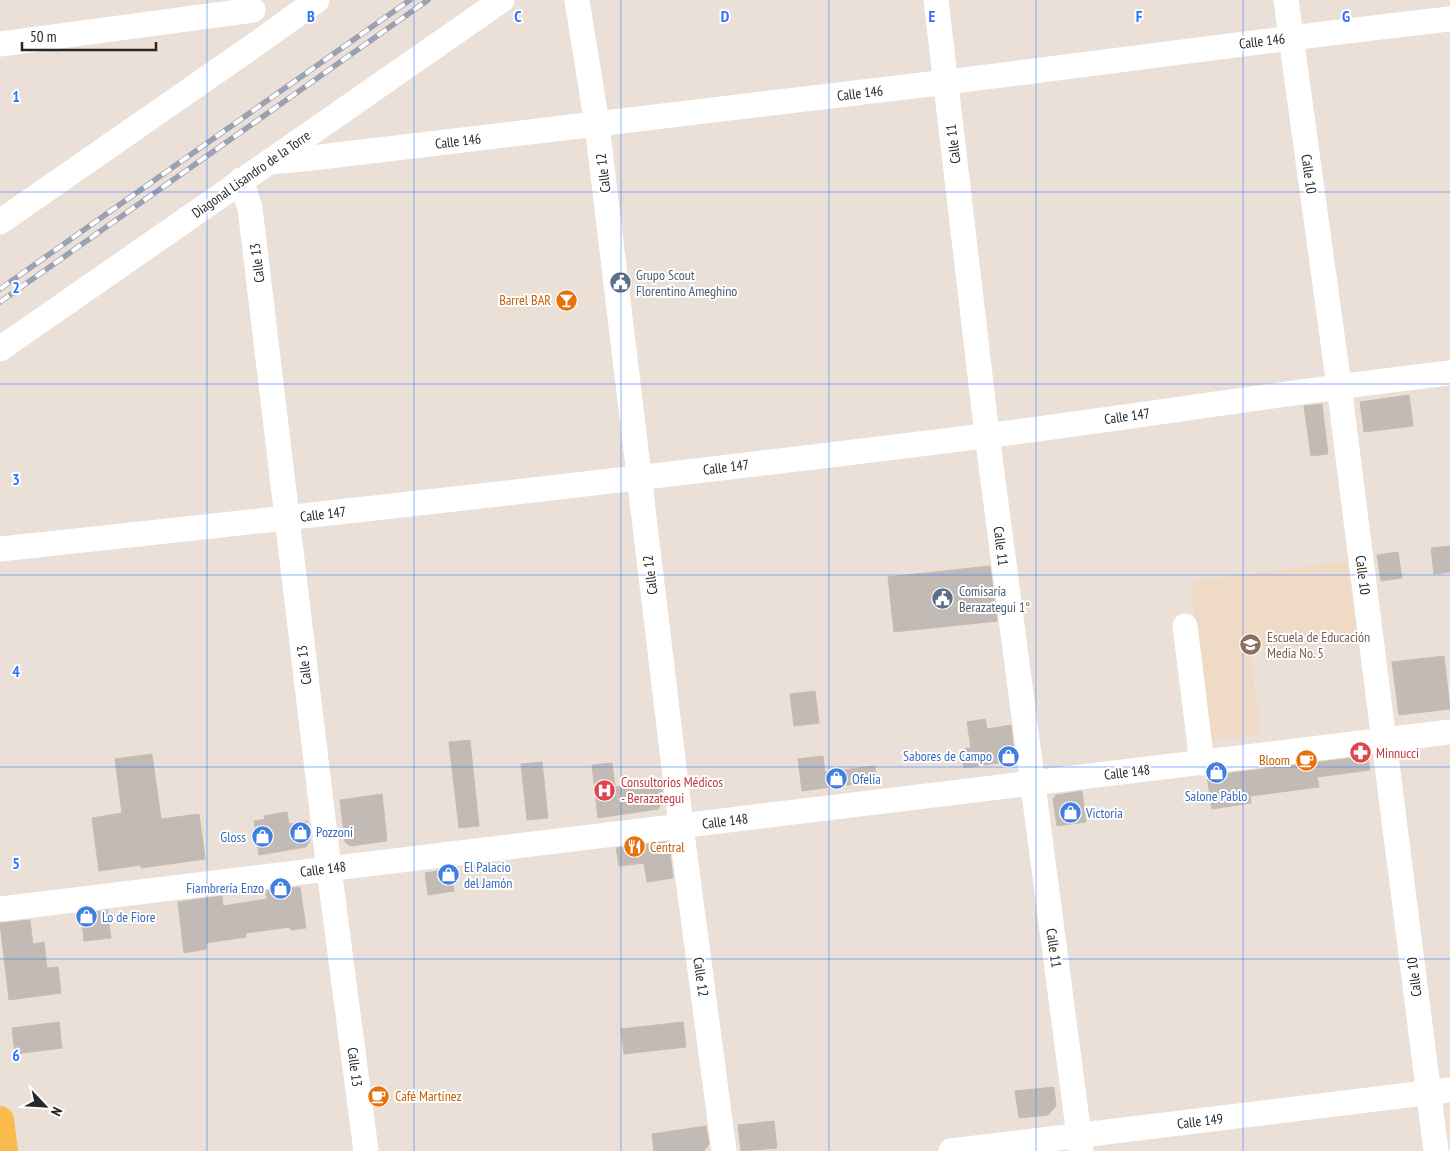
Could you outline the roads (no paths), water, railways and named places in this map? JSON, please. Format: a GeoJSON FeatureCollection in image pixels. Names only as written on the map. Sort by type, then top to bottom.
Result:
{"type":"FeatureCollection","features":[{"type":"Feature","properties":{"kind":"main road"},"geometry":{"type":"LineString","coordinates":[[0,1120],[4,1151]]}},
{"type":"Feature","properties":{"kind":"street"},"geometry":{"type":"LineString","coordinates":[[0,222],[317,0]]}},
{"type":"Feature","properties":{"kind":"street"},"geometry":{"type":"LineString","coordinates":[[269,162],[404,53],[480,0]]}},
{"type":"Feature","properties":{"kind":"street","name":"Diagonal Lisandro de la Torre"},"geometry":{"type":"LineString","coordinates":[[0,349],[502,0]]}},
{"type":"Feature","properties":{"kind":"street","name":"Calle 12"},"geometry":{"type":"LineString","coordinates":[[577,0],[597,125],[681,826],[724,1151]]}},
{"type":"Feature","properties":{"kind":"street","name":"Calle 11"},"geometry":{"type":"LineString","coordinates":[[936,0],[987,435],[1080,1144]]}},
{"type":"Feature","properties":{"kind":"street","name":"Calle 10"},"geometry":{"type":"LineString","coordinates":[[1286,0],[1385,740],[1439,1091],[1436,1151]]}},
{"type":"Feature","properties":{"kind":"street"},"geometry":{"type":"LineString","coordinates":[[0,44],[252,5],[256,44]]}},
{"type":"Feature","properties":{"kind":"street","name":"Calle 146"},"geometry":{"type":"LineString","coordinates":[[269,162],[597,125],[1290,37],[1450,19]]}},
{"type":"Feature","properties":{"kind":"street","name":"Calle 13"},"geometry":{"type":"LineString","coordinates":[[241,180],[250,208],[329,868],[366,1151]]}},
{"type":"Feature","properties":{"kind":"street","name":"Calle 147"},"geometry":{"type":"LineString","coordinates":[[0,549],[638,478],[987,435],[1339,386],[1450,374]]}},
{"type":"Feature","properties":{"kind":"street"},"geometry":{"type":"LineString","coordinates":[[1185,626],[1202,763]]}},
{"type":"Feature","properties":{"kind":"street","name":"Calle 148"},"geometry":{"type":"LineString","coordinates":[[0,909],[1450,732]]}},
{"type":"Feature","properties":{"kind":"street","name":"Calle 149"},"geometry":{"type":"LineString","coordinates":[[950,1151],[1080,1144],[1439,1091]]}},
{"type":"Feature","properties":{"kind":"railway"},"geometry":{"type":"LineString","coordinates":[[0,289],[410,0]]}},
{"type":"Feature","properties":{"kind":"railway"},"geometry":{"type":"LineString","coordinates":[[0,302],[428,0]]}},
{"type":"Feature","properties":{"kind":"place","name":"Grupo Scout Florentino Ameghino"},"geometry":{"type":"Point","coordinates":[620,283]}},
{"type":"Feature","properties":{"kind":"place","name":"Barrel BAR"},"geometry":{"type":"Point","coordinates":[567,300]}},
{"type":"Feature","properties":{"kind":"place","name":"Comisaría Berazategui 1°"},"geometry":{"type":"Point","coordinates":[943,599]}},
{"type":"Feature","properties":{"kind":"place","name":"Escuela de Educación Media No. 5"},"geometry":{"type":"Point","coordinates":[1251,645]}},
{"type":"Feature","properties":{"kind":"place","name":"Minnucci"},"geometry":{"type":"Point","coordinates":[1360,753]}},
{"type":"Feature","properties":{"kind":"place","name":"Sabores de Campo"},"geometry":{"type":"Point","coordinates":[1008,756]}},
{"type":"Feature","properties":{"kind":"place","name":"Bloom"},"geometry":{"type":"Point","coordinates":[1306,760]}},
{"type":"Feature","properties":{"kind":"place","name":"Salone Pablo"},"geometry":{"type":"Point","coordinates":[1216,773]}},
{"type":"Feature","properties":{"kind":"place","name":"Ofelia"},"geometry":{"type":"Point","coordinates":[836,779]}},
{"type":"Feature","properties":{"kind":"place","name":"Consultorios Médicos - Berazategui"},"geometry":{"type":"Point","coordinates":[605,790]}},
{"type":"Feature","properties":{"kind":"place","name":"Victoria"},"geometry":{"type":"Point","coordinates":[1070,813]}},
{"type":"Feature","properties":{"kind":"place","name":"Pozzoni"},"geometry":{"type":"Point","coordinates":[300,832]}},
{"type":"Feature","properties":{"kind":"place","name":"Gloss"},"geometry":{"type":"Point","coordinates":[262,837]}},
{"type":"Feature","properties":{"kind":"place","name":"Central"},"geometry":{"type":"Point","coordinates":[634,847]}},
{"type":"Feature","properties":{"kind":"place","name":"El Palacio del Jamón"},"geometry":{"type":"Point","coordinates":[448,875]}},
{"type":"Feature","properties":{"kind":"place","name":"Fiambrería Enzo"},"geometry":{"type":"Point","coordinates":[280,888]}},
{"type":"Feature","properties":{"kind":"place","name":"Lo de Fiore"},"geometry":{"type":"Point","coordinates":[86,917]}},
{"type":"Feature","properties":{"kind":"place","name":"Café Martínez"},"geometry":{"type":"Point","coordinates":[379,1096]}}]}
